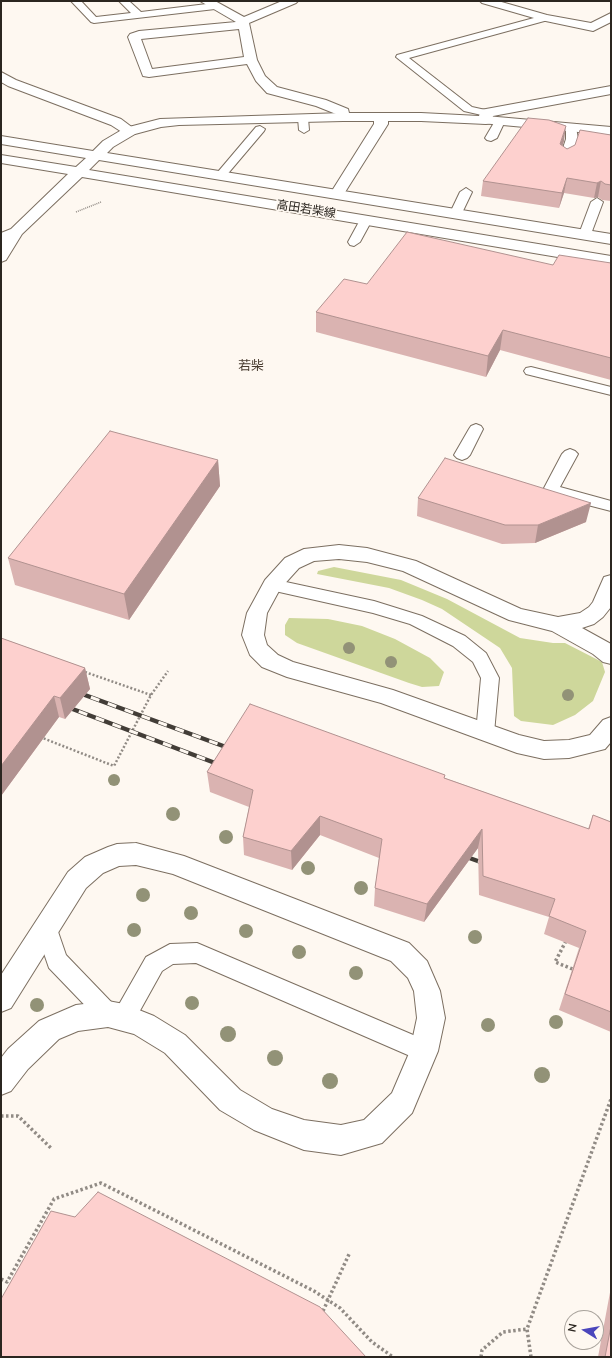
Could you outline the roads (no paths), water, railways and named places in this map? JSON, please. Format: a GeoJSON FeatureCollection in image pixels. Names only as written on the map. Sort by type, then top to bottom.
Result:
{"type":"FeatureCollection","features":[{"type":"Feature","properties":{"kind":"street"},"geometry":{"type":"LineString","coordinates":[[251,60],[147,73],[134,38],[139,35],[243,23],[292,1]]}},
{"type":"Feature","properties":{"kind":"street"},"geometry":{"type":"LineString","coordinates":[[486,1],[545,18],[593,27],[611,16]]}},
{"type":"Feature","properties":{"kind":"street"},"geometry":{"type":"LineString","coordinates":[[211,4],[243,23],[251,60],[260,78],[272,90],[321,103],[343,112],[343,117]]}},
{"type":"Feature","properties":{"kind":"street"},"geometry":{"type":"LineString","coordinates":[[1,76],[12,82],[116,122],[130,131]]}},
{"type":"Feature","properties":{"kind":"street"},"geometry":{"type":"LineString","coordinates":[[1,257],[16,232],[108,144],[130,131],[179,120],[303,124],[343,117],[486,117],[611,90]]}},
{"type":"Feature","properties":{"kind":"street"},"geometry":{"type":"LineString","coordinates":[[337,194],[381,124],[381,117]]}},
{"type":"Feature","properties":{"kind":"street"},"geometry":{"type":"LineString","coordinates":[[486,117],[500,122],[611,131]]}},
{"type":"Feature","properties":{"kind":"street","name":"高田若柴線"},"geometry":{"type":"LineString","coordinates":[[1,140],[611,239]]}},
{"type":"Feature","properties":{"kind":"street","name":"高田若柴線"},"geometry":{"type":"LineString","coordinates":[[1,159],[611,261]]}},
{"type":"Feature","properties":{"kind":"street"},"geometry":{"type":"LineString","coordinates":[[1,239],[16,232]]}},
{"type":"Feature","properties":{"kind":"street"},"geometry":{"type":"LineString","coordinates":[[611,656],[601,648],[558,625],[516,616],[409,566],[367,555],[339,552],[311,554],[292,563],[272,585],[257,613],[253,635],[258,649],[270,661],[287,669],[385,696],[517,744],[544,750],[569,749],[597,742],[611,726]]}},
{"type":"Feature","properties":{"kind":"street"},"geometry":{"type":"LineString","coordinates":[[558,625],[586,619],[596,612],[602,605],[611,582]]}},
{"type":"Feature","properties":{"kind":"street"},"geometry":{"type":"LineString","coordinates":[[1,999],[77,880],[94,865],[117,856],[136,854],[175,864],[400,952],[418,970],[427,991],[431,1018],[424,1050],[402,1103],[372,1133],[342,1140],[304,1135],[264,1120],[230,1100],[175,1044],[144,1025],[116,1016],[76,1018],[49,1030],[18,1059],[1,1081]]}},
{"type":"Feature","properties":{"kind":"lane"},"geometry":{"type":"LineString","coordinates":[[76,1],[94,20],[211,4]]}},
{"type":"Feature","properties":{"kind":"lane"},"geometry":{"type":"LineString","coordinates":[[124,1],[139,15]]}},
{"type":"Feature","properties":{"kind":"lane"},"geometry":{"type":"LineString","coordinates":[[486,117],[468,108],[401,57],[545,18]]}},
{"type":"Feature","properties":{"kind":"lane"},"geometry":{"type":"LineString","coordinates":[[491,138],[500,122]]}},
{"type":"Feature","properties":{"kind":"lane"},"geometry":{"type":"LineString","coordinates":[[564,160],[572,139],[571,128]]}},
{"type":"Feature","properties":{"kind":"lane"},"geometry":{"type":"LineString","coordinates":[[221,175],[260,129]]}},
{"type":"Feature","properties":{"kind":"lane"},"geometry":{"type":"LineString","coordinates":[[456,213],[466,192]]}},
{"type":"Feature","properties":{"kind":"lane"},"geometry":{"type":"LineString","coordinates":[[586,234],[597,202]]}},
{"type":"Feature","properties":{"kind":"lane"},"geometry":{"type":"LineString","coordinates":[[354,242],[366,220]]}},
{"type":"Feature","properties":{"kind":"lane"},"geometry":{"type":"LineString","coordinates":[[531,371],[611,391]]}},
{"type":"Feature","properties":{"kind":"lane"},"geometry":{"type":"LineString","coordinates":[[462,455],[476,429]]}},
{"type":"Feature","properties":{"kind":"lane"},"geometry":{"type":"LineString","coordinates":[[570,454],[550,479],[552,490],[611,506]]}},
{"type":"Feature","properties":{"kind":"lane"},"geometry":{"type":"LineString","coordinates":[[272,585],[381,609],[416,620],[459,641],[480,658],[490,678],[485,733]]}},
{"type":"Feature","properties":{"kind":"lane"},"geometry":{"type":"LineString","coordinates":[[46,930],[57,961],[116,1016],[154,964],[170,954],[197,953],[424,1050]]}},
{"type":"Feature","properties":{"kind":"railway"},"geometry":{"type":"LineString","coordinates":[[74,691],[234,750]]}},
{"type":"Feature","properties":{"kind":"railway"},"geometry":{"type":"LineString","coordinates":[[62,705],[223,766]]}},
{"type":"Feature","properties":{"kind":"railway"},"geometry":{"type":"LineString","coordinates":[[461,855],[489,865]]}},
{"type":"Feature","properties":{"kind":"district","name":"若柴"},"geometry":{"type":"Point","coordinates":[251,367]}}]}
